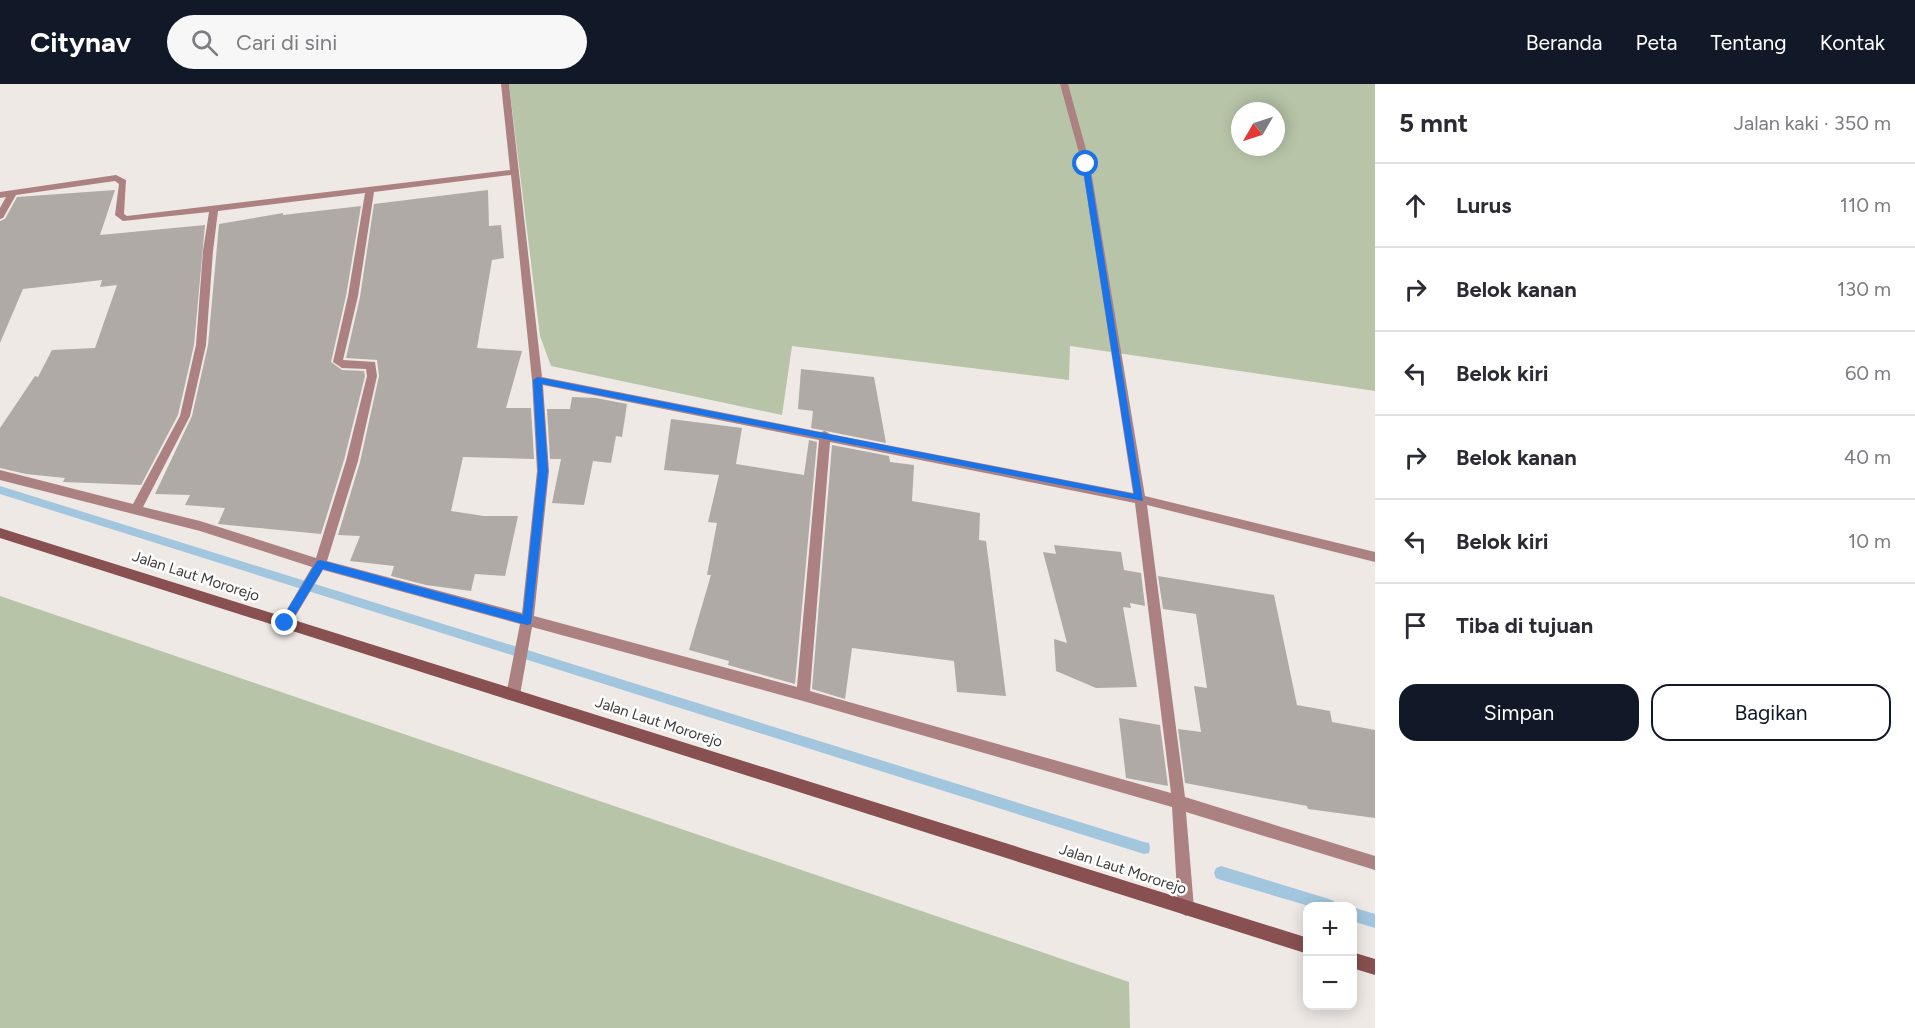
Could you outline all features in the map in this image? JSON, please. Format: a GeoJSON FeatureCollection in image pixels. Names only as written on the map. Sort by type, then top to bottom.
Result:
{"type":"FeatureCollection","features":[{"type":"Feature","properties":{"kind":"street"},"geometry":{"type":"LineString","coordinates":[[505,84],[537,380],[543,471],[527,625],[513,694]]}},
{"type":"Feature","properties":{"kind":"street"},"geometry":{"type":"LineString","coordinates":[[1064,84],[1086,164],[1140,499],[1176,770],[1186,908]]}},
{"type":"Feature","properties":{"kind":"street"},"geometry":{"type":"LineString","coordinates":[[0,195],[116,178],[122,180],[123,184],[118,215],[126,219],[515,172]]}},
{"type":"Feature","properties":{"kind":"street"},"geometry":{"type":"LineString","coordinates":[[288,618],[318,568],[352,461],[372,376],[371,364],[338,362],[353,296],[370,190]]}},
{"type":"Feature","properties":{"kind":"street"},"geometry":{"type":"LineString","coordinates":[[0,216],[12,194]]}},
{"type":"Feature","properties":{"kind":"street"},"geometry":{"type":"LineString","coordinates":[[136,510],[185,416],[201,345],[207,261],[214,210]]}},
{"type":"Feature","properties":{"kind":"street"},"geometry":{"type":"LineString","coordinates":[[537,380],[825,435],[1140,499],[1375,557]]}},
{"type":"Feature","properties":{"kind":"street"},"geometry":{"type":"LineString","coordinates":[[803,695],[825,435]]}},
{"type":"Feature","properties":{"kind":"street"},"geometry":{"type":"LineString","coordinates":[[0,475],[200,526],[318,568],[527,625],[803,695],[1178,802],[1375,863]]}},
{"type":"Feature","properties":{"kind":"street","name":"Jalan Laut Mororejo"},"geometry":{"type":"LineString","coordinates":[[0,533],[288,618],[513,694],[1303,944]]}},
{"type":"Feature","properties":{"kind":"street"},"geometry":{"type":"LineString","coordinates":[[1357,961],[1375,967]]}},
{"type":"Feature","properties":{"kind":"green space"},"geometry":{"type":"Polygon","coordinates":[[[509,84],[1375,84],[1375,391],[1070,346],[1069,380],[792,346],[782,415],[551,366],[540,336],[509,84]]]}},
{"type":"Feature","properties":{"kind":"green space"},"geometry":{"type":"Polygon","coordinates":[[[0,596],[1129,982],[1130,1028],[0,1028],[0,596]]]}},
{"type":"Feature","properties":{"kind":"building"},"geometry":{"type":"Polygon","coordinates":[[[115,190],[100,235],[205,225],[194,345],[178,415],[141,485],[63,482],[65,478],[26,474],[0,468],[0,428],[35,376],[38,377],[52,350],[95,348],[117,285],[100,287],[102,280],[23,289],[0,343],[0,221],[5,219],[17,197],[115,190]]]}},
{"type":"Feature","properties":{"kind":"building"},"geometry":{"type":"Polygon","coordinates":[[[488,190],[489,226],[501,225],[504,258],[492,260],[477,348],[522,351],[506,408],[531,408],[534,459],[463,457],[451,511],[484,516],[518,516],[505,576],[475,574],[471,591],[426,585],[391,576],[394,566],[350,561],[360,536],[338,535],[360,462],[379,376],[377,360],[346,358],[360,297],[374,204],[488,190]]]}},
{"type":"Feature","properties":{"kind":"building"},"geometry":{"type":"Polygon","coordinates":[[[361,206],[346,296],[331,362],[342,370],[364,371],[365,376],[344,460],[321,534],[218,524],[225,508],[185,505],[190,495],[155,494],[192,416],[208,345],[219,224],[283,213],[283,215],[361,206]]]}},
{"type":"Feature","properties":{"kind":"building"},"geometry":{"type":"Polygon","coordinates":[[[801,369],[874,377],[886,443],[811,428],[813,411],[798,409],[801,369]]]}},
{"type":"Feature","properties":{"kind":"building"},"geometry":{"type":"Polygon","coordinates":[[[572,397],[596,398],[627,404],[622,437],[616,436],[611,463],[593,461],[584,505],[552,503],[561,459],[550,459],[547,409],[570,409],[572,397]]]}},
{"type":"Feature","properties":{"kind":"building"},"geometry":{"type":"Polygon","coordinates":[[[671,419],[742,428],[736,464],[804,475],[809,440],[817,442],[795,684],[728,665],[729,661],[689,650],[711,575],[707,575],[717,523],[708,522],[719,475],[664,470],[671,419]]]}},
{"type":"Feature","properties":{"kind":"building"},"geometry":{"type":"Polygon","coordinates":[[[832,445],[889,456],[890,462],[914,465],[912,501],[980,513],[979,540],[986,541],[1006,696],[957,692],[954,661],[852,648],[845,699],[812,689],[832,445]]]}},
{"type":"Feature","properties":{"kind":"building"},"geometry":{"type":"Polygon","coordinates":[[[1054,545],[1121,552],[1124,570],[1141,573],[1145,606],[1130,603],[1131,608],[1123,607],[1137,687],[1096,688],[1056,671],[1054,639],[1067,643],[1043,552],[1056,554],[1054,545]]]}},
{"type":"Feature","properties":{"kind":"building"},"geometry":{"type":"Polygon","coordinates":[[[1158,576],[1274,595],[1297,705],[1330,711],[1332,722],[1375,730],[1375,818],[1308,809],[1307,806],[1185,783],[1178,729],[1201,732],[1194,686],[1207,688],[1196,614],[1163,609],[1158,576]]]}},
{"type":"Feature","properties":{"kind":"building"},"geometry":{"type":"Polygon","coordinates":[[[1119,718],[1160,725],[1168,786],[1126,778],[1119,718]]]}},
{"type":"Feature","properties":{"kind":"waterway"},"geometry":{"type":"LineString","coordinates":[[0,490],[1144,848]]}},
{"type":"Feature","properties":{"kind":"waterway"},"geometry":{"type":"LineString","coordinates":[[1221,873],[1316,902]]}},
{"type":"Feature","properties":{"kind":"waterway"},"geometry":{"type":"LineString","coordinates":[[1357,916],[1375,921]]}},
{"type":"Feature","properties":{"kind":"route"},"geometry":{"type":"LineString","coordinates":[[285,623],[320,564],[527,621],[543,471],[537,380],[825,435],[1140,499],[1086,164]]}}]}
